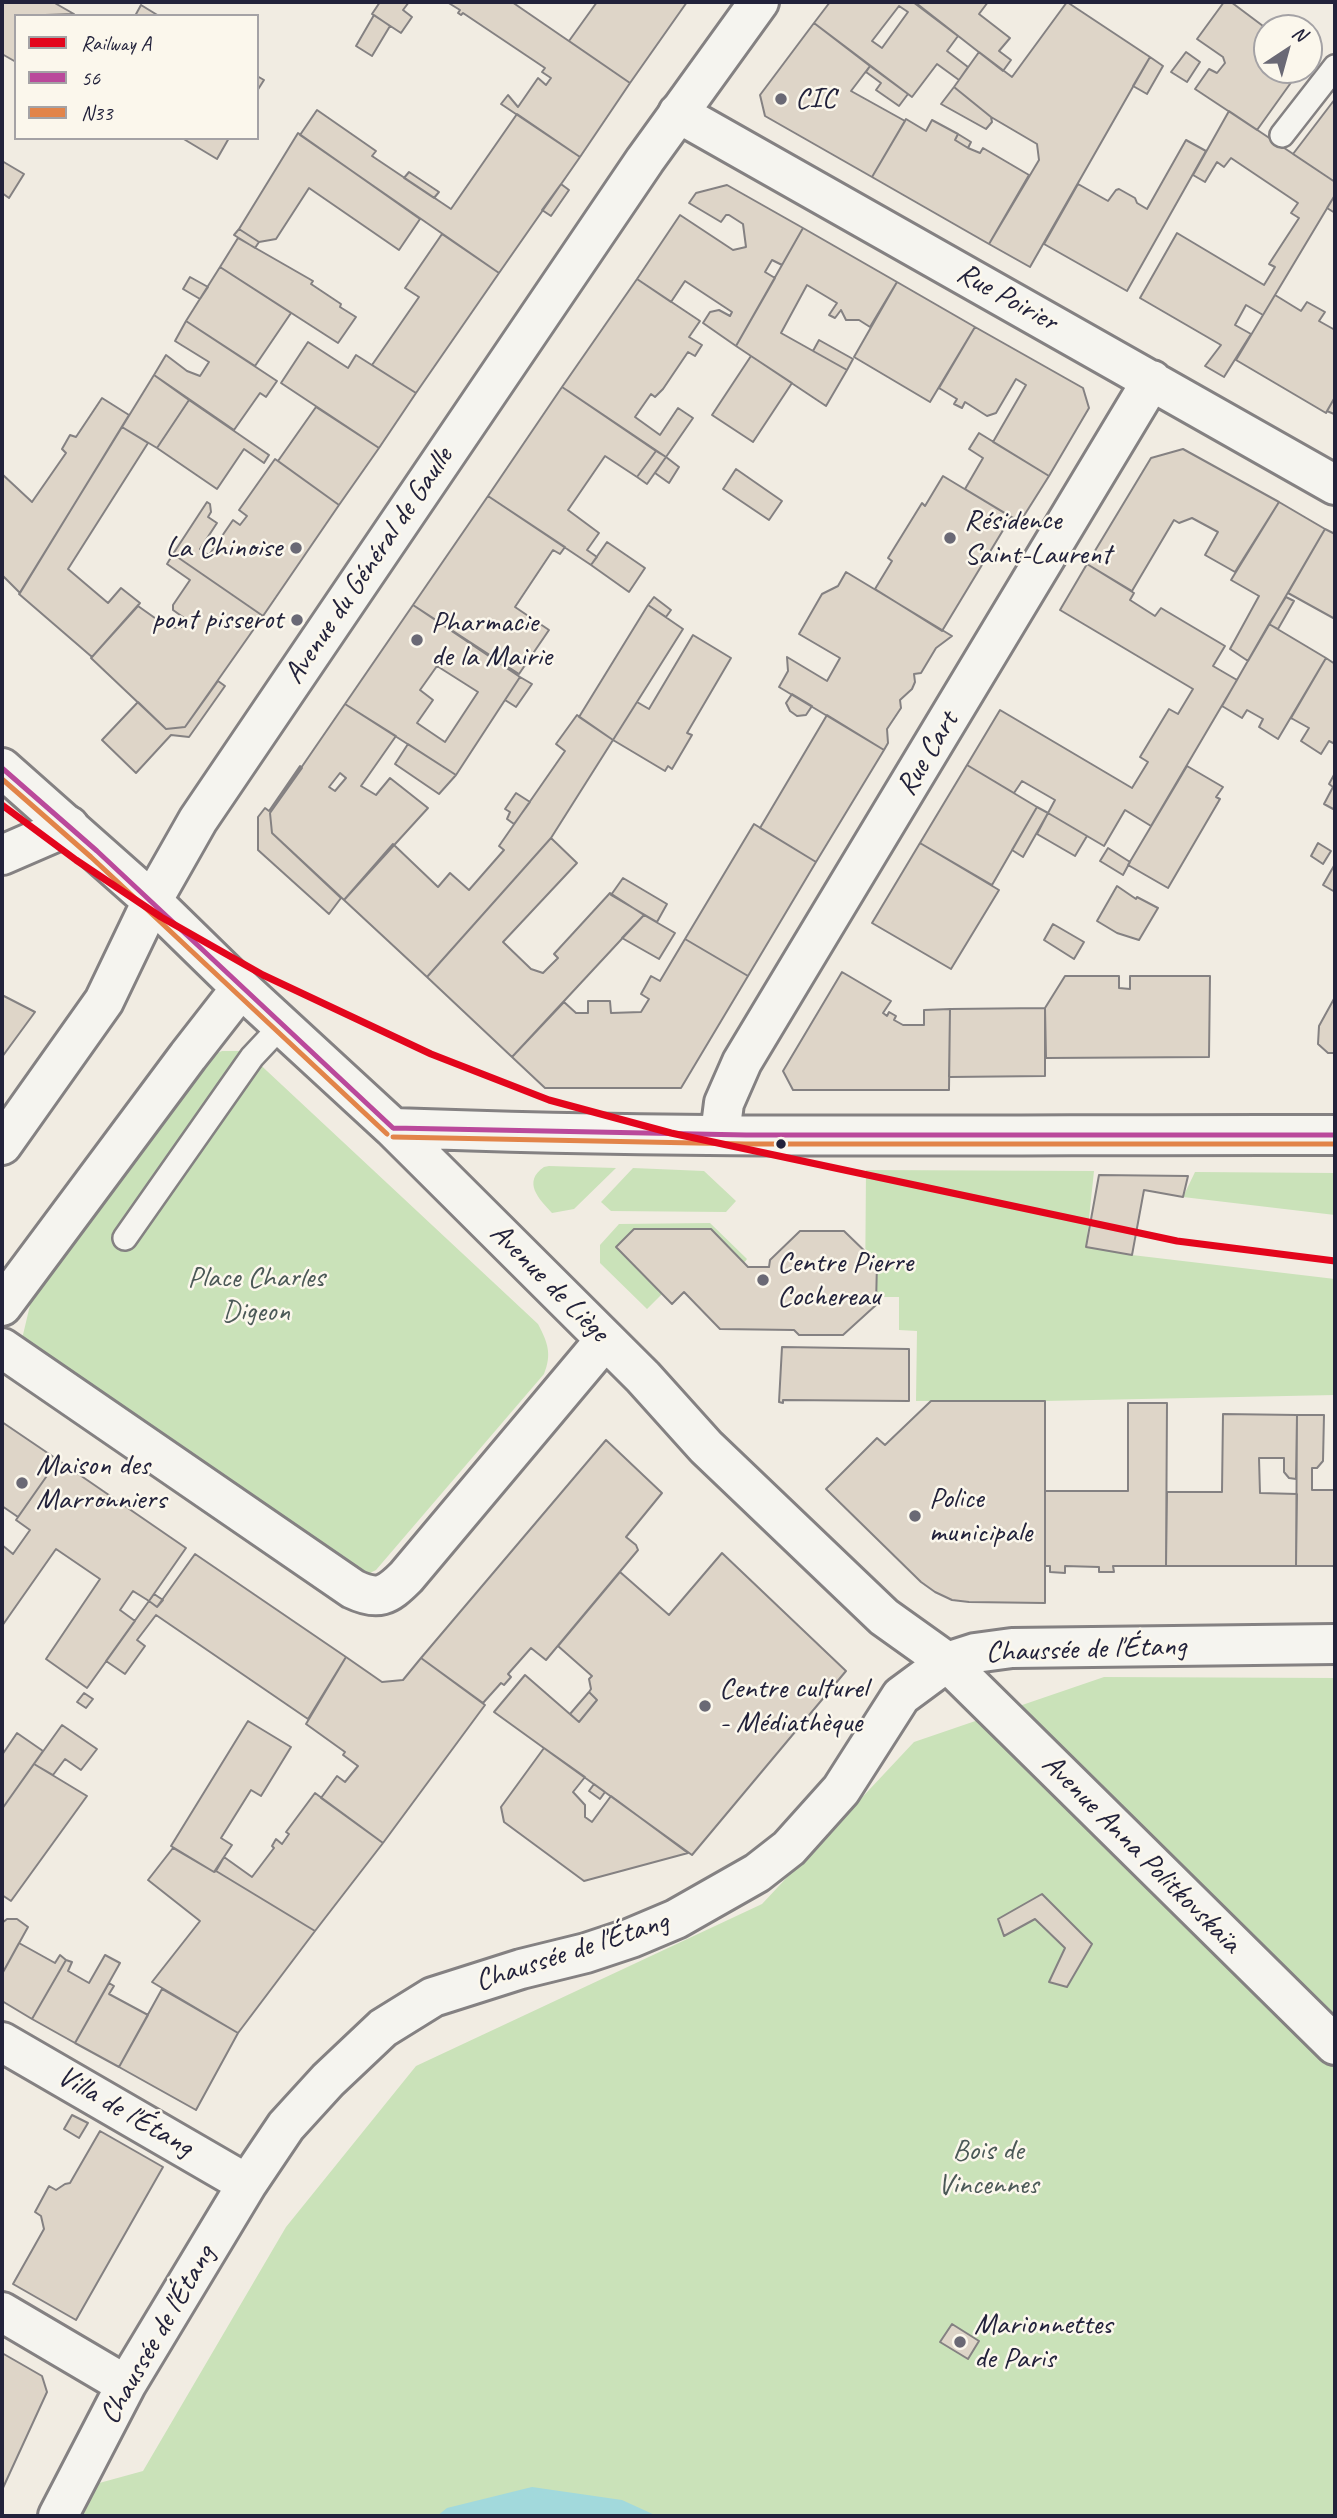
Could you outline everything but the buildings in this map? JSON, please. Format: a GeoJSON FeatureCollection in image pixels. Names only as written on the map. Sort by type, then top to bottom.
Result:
{"type":"FeatureCollection","features":[{"type":"Feature","properties":{"kind":"street","name":"Avenue du Général de Gaulle"},"geometry":{"type":"LineString","coordinates":[[2,1145],[104,1001],[152,901],[198,820],[678,113],[759,2]]}},
{"type":"Feature","properties":{"kind":"street","name":"Rue Poirier"},"geometry":{"type":"LineString","coordinates":[[678,113],[1335,485]]}},
{"type":"Feature","properties":{"kind":"street","name":"Rue Cart"},"geometry":{"type":"LineString","coordinates":[[720,1134],[724,1103],[742,1062],[1152,380]]}},
{"type":"Feature","properties":{"kind":"street","name":"Avenue de Liège"},"geometry":{"type":"LineString","coordinates":[[2,768],[152,901],[393,1128],[643,1377],[706,1447],[884,1617],[947,1662]]}},
{"type":"Feature","properties":{"kind":"street"},"geometry":{"type":"LineString","coordinates":[[2,855],[69,826]]}},
{"type":"Feature","properties":{"kind":"street"},"geometry":{"type":"LineString","coordinates":[[2,1306],[188,1056],[242,988]]}},
{"type":"Feature","properties":{"kind":"street"},"geometry":{"type":"LineString","coordinates":[[393,1128],[495,1132],[720,1134],[1335,1135]]}},
{"type":"Feature","properties":{"kind":"street"},"geometry":{"type":"LineString","coordinates":[[2,1348],[353,1589],[368,1596],[383,1595],[400,1583],[605,1340]]}},
{"type":"Feature","properties":{"kind":"street","name":"Chaussée de l'Étang"},"geometry":{"type":"LineString","coordinates":[[58,2516],[127,2385],[247,2184],[286,2126],[328,2080],[383,2028],[433,1997],[521,1969],[586,1953],[677,1920],[757,1872],[789,1848],[841,1790],[901,1696],[947,1662],[975,1653],[1012,1648],[1335,1644]]}},
{"type":"Feature","properties":{"kind":"street","name":"Avenue Anna Politkovskaïa"},"geometry":{"type":"LineString","coordinates":[[947,1662],[1335,2045]]}},
{"type":"Feature","properties":{"kind":"street","name":"Villa de l'Étang"},"geometry":{"type":"LineString","coordinates":[[2,2042],[215,2163],[247,2184]]}},
{"type":"Feature","properties":{"kind":"street"},"geometry":{"type":"LineString","coordinates":[[2,2312],[127,2385]]}},
{"type":"Feature","properties":{"kind":"lane"},"geometry":{"type":"LineString","coordinates":[[1282,135],[1335,67]]}},
{"type":"Feature","properties":{"kind":"lane"},"geometry":{"type":"LineString","coordinates":[[125,1238],[244,1068],[282,1025]]}},
{"type":"Feature","properties":{"kind":"green space","name":"Place Charles Digeon"},"geometry":{"type":"Polygon","coordinates":[[[222,1051],[239,1051],[252,1057],[538,1324],[546,1343],[548,1360],[544,1374],[376,1570],[366,1575],[22,1339],[31,1301],[211,1056],[222,1051]]]}},
{"type":"Feature","properties":{"kind":"green space"},"geometry":{"type":"Polygon","coordinates":[[[544,1167],[616,1168],[574,1209],[552,1213],[538,1196],[533,1184],[537,1173],[544,1167]]]}},
{"type":"Feature","properties":{"kind":"green space"},"geometry":{"type":"Polygon","coordinates":[[[633,1168],[704,1171],[736,1201],[726,1212],[611,1211],[601,1202],[633,1168]]]}},
{"type":"Feature","properties":{"kind":"green space"},"geometry":{"type":"Polygon","coordinates":[[[866,1170],[1094,1171],[1086,1247],[1335,1279],[1335,1395],[916,1401],[917,1331],[899,1330],[899,1297],[865,1297],[866,1170]]]}},
{"type":"Feature","properties":{"kind":"green space"},"geometry":{"type":"Polygon","coordinates":[[[1195,1172],[1335,1173],[1335,1215],[1183,1197],[1195,1172]]]}},
{"type":"Feature","properties":{"kind":"green space"},"geometry":{"type":"Polygon","coordinates":[[[710,1223],[747,1259],[744,1263],[662,1294],[647,1309],[600,1263],[600,1245],[619,1224],[710,1223]]]}},
{"type":"Feature","properties":{"kind":"green space","name":"Bois de Vincennes"},"geometry":{"type":"Polygon","coordinates":[[[1104,1677],[1335,1678],[1335,2516],[76,2516],[92,2485],[143,2471],[286,2227],[416,2066],[762,1904],[914,1742],[1104,1677]]]}},
{"type":"Feature","properties":{"kind":"water"},"geometry":{"type":"Polygon","coordinates":[[[532,2487],[622,2500],[657,2516],[437,2516],[447,2508],[532,2487]]]}},
{"type":"Feature","properties":{"kind":"rail line","name":"A"},"geometry":{"type":"LineString","coordinates":[[2,805],[76,860],[161,917],[263,975],[431,1054],[549,1100],[671,1133],[1177,1241],[1335,1261]]}},
{"type":"Feature","properties":{"kind":"transit line","name":"56"},"geometry":{"type":"LineString","coordinates":[[2,768],[97,851],[393,1128]]}},
{"type":"Feature","properties":{"kind":"transit line","name":"N33"},"geometry":{"type":"LineString","coordinates":[[2,779],[91,857],[387,1134]]}},
{"type":"Feature","properties":{"kind":"transit line","name":"56"},"geometry":{"type":"LineString","coordinates":[[393,1128],[746,1135],[1335,1135]]}},
{"type":"Feature","properties":{"kind":"transit line","name":"N33"},"geometry":{"type":"LineString","coordinates":[[393,1137],[746,1144],[1335,1144]]}},
{"type":"Feature","properties":{"kind":"place","name":"CIC"},"geometry":{"type":"Point","coordinates":[781,99]}},
{"type":"Feature","properties":{"kind":"place","name":"Résidence Saint-Laurent"},"geometry":{"type":"Point","coordinates":[950,538]}},
{"type":"Feature","properties":{"kind":"place","name":"La Chinoise"},"geometry":{"type":"Point","coordinates":[296,548]}},
{"type":"Feature","properties":{"kind":"place","name":"pont pisserot"},"geometry":{"type":"Point","coordinates":[297,620]}},
{"type":"Feature","properties":{"kind":"place","name":"Pharmacie de la Mairie"},"geometry":{"type":"Point","coordinates":[417,640]}},
{"type":"Feature","properties":{"kind":"place","name":"Centre Pierre Cochereau"},"geometry":{"type":"Point","coordinates":[763,1280]}},
{"type":"Feature","properties":{"kind":"place","name":"Maison des Marronniers"},"geometry":{"type":"Point","coordinates":[22,1483]}},
{"type":"Feature","properties":{"kind":"place","name":"Police municipale"},"geometry":{"type":"Point","coordinates":[915,1516]}},
{"type":"Feature","properties":{"kind":"place","name":"Centre culturel - Médiathèque"},"geometry":{"type":"Point","coordinates":[705,1706]}},
{"type":"Feature","properties":{"kind":"place","name":"Marionnettes de Paris"},"geometry":{"type":"Point","coordinates":[960,2342]}}]}
